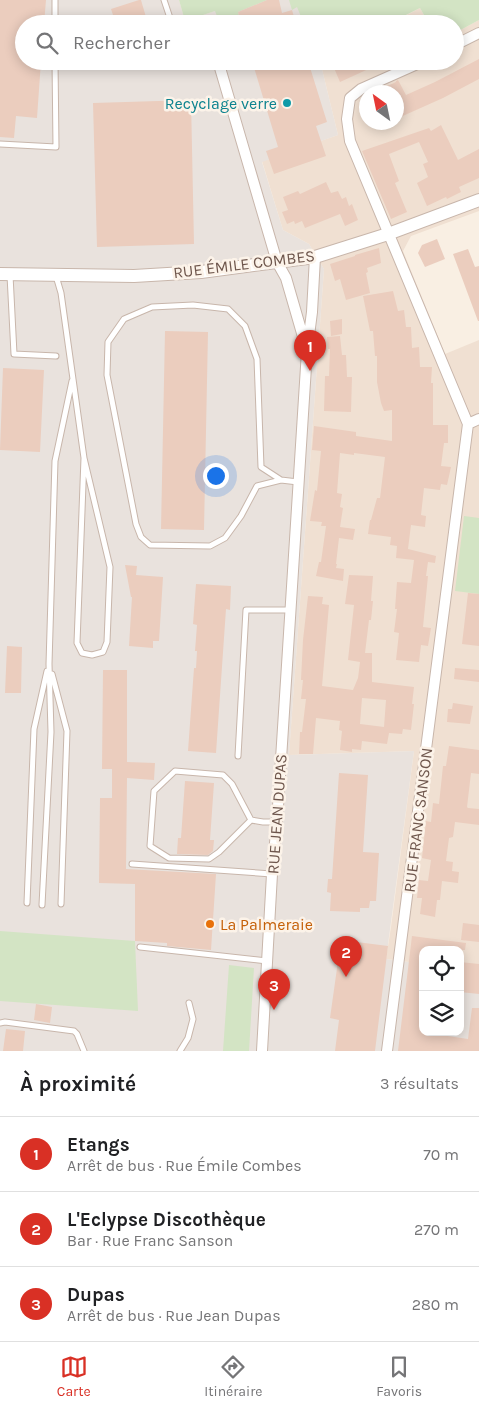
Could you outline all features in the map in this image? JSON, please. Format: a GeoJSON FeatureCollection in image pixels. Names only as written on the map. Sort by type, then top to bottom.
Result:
{"type":"FeatureCollection","features":[{"type":"Feature","properties":{"kind":"street"},"geometry":{"type":"LineString","coordinates":[[464,40],[479,33]]}},
{"type":"Feature","properties":{"kind":"street"},"geometry":{"type":"LineString","coordinates":[[221,70],[277,262],[286,278],[307,351]]}},
{"type":"Feature","properties":{"kind":"street"},"geometry":{"type":"LineString","coordinates":[[404,70],[361,89],[350,98],[347,119],[350,141],[468,424],[479,419]]}},
{"type":"Feature","properties":{"kind":"street","name":"RUE ÉMILE COMBES"},"geometry":{"type":"LineString","coordinates":[[5,274],[134,276],[201,272],[315,257],[388,234],[479,200]]}},
{"type":"Feature","properties":{"kind":"street","name":"RUE JEAN DUPAS"},"geometry":{"type":"LineString","coordinates":[[262,1051],[298,482],[315,257]]}},
{"type":"Feature","properties":{"kind":"street","name":"RUE FRANC SANSON"},"geometry":{"type":"LineString","coordinates":[[388,1051],[468,424]]}},
{"type":"Feature","properties":{"kind":"lane"},"geometry":{"type":"LineString","coordinates":[[54,15],[55,0]]}},
{"type":"Feature","properties":{"kind":"lane"},"geometry":{"type":"LineString","coordinates":[[164,0],[169,15]]}},
{"type":"Feature","properties":{"kind":"lane"},"geometry":{"type":"LineString","coordinates":[[0,144],[56,146],[55,70]]}},
{"type":"Feature","properties":{"kind":"lane"},"geometry":{"type":"LineString","coordinates":[[5,274],[14,354],[56,356]]}},
{"type":"Feature","properties":{"kind":"lane"},"geometry":{"type":"LineString","coordinates":[[56,275],[61,293],[84,458],[110,567],[107,642],[103,652],[92,655],[82,653],[76,643],[84,458]]}},
{"type":"Feature","properties":{"kind":"lane"},"geometry":{"type":"LineString","coordinates":[[281,480],[261,466],[257,359],[245,326],[228,309],[193,305],[152,307],[124,319],[108,342],[107,375],[136,524],[141,537],[150,545],[210,546],[225,538],[242,516],[257,486],[281,480],[298,482]]}},
{"type":"Feature","properties":{"kind":"lane"},"geometry":{"type":"LineString","coordinates":[[42,905],[51,732],[49,664],[55,461],[73,376]]}},
{"type":"Feature","properties":{"kind":"lane"},"geometry":{"type":"LineString","coordinates":[[238,756],[246,610],[290,610]]}},
{"type":"Feature","properties":{"kind":"lane"},"geometry":{"type":"LineString","coordinates":[[27,902],[34,729],[49,664]]}},
{"type":"Feature","properties":{"kind":"lane"},"geometry":{"type":"LineString","coordinates":[[49,664],[67,731],[61,904]]}},
{"type":"Feature","properties":{"kind":"lane"},"geometry":{"type":"LineString","coordinates":[[175,771],[223,775],[232,784],[252,820],[220,852],[209,859],[169,858],[150,846],[154,791],[175,771]]}},
{"type":"Feature","properties":{"kind":"lane"},"geometry":{"type":"LineString","coordinates":[[252,820],[276,822]]}},
{"type":"Feature","properties":{"kind":"lane"},"geometry":{"type":"LineString","coordinates":[[132,864],[272,874]]}},
{"type":"Feature","properties":{"kind":"lane"},"geometry":{"type":"LineString","coordinates":[[140,947],[268,961]]}},
{"type":"Feature","properties":{"kind":"lane"},"geometry":{"type":"LineString","coordinates":[[180,1051],[188,1038],[193,1019],[189,1003]]}},
{"type":"Feature","properties":{"kind":"lane"},"geometry":{"type":"LineString","coordinates":[[0,1023],[5,1022],[74,1031],[84,1051]]}},
{"type":"Feature","properties":{"kind":"shaded area"},"geometry":{"type":"Polygon","coordinates":[[[0,0],[179,0],[183,15],[15,15],[15,70],[322,70],[338,135],[262,162],[283,230],[309,244],[324,269],[289,755],[414,751],[386,959],[419,963],[419,1036],[464,1036],[464,968],[479,970],[479,1051],[0,1051],[0,0]]]}},
{"type":"Feature","properties":{"kind":"shaded area"},"geometry":{"type":"Polygon","coordinates":[[[247,0],[297,0],[303,15],[203,15],[247,0]]]}},
{"type":"Feature","properties":{"kind":"shaded area"},"geometry":{"type":"Polygon","coordinates":[[[420,8],[424,15],[407,15],[420,8]]]}},
{"type":"Feature","properties":{"kind":"shaded area"},"geometry":{"type":"Polygon","coordinates":[[[479,20],[479,211],[411,236],[403,251],[445,354],[479,340],[479,970],[464,968],[464,946],[419,946],[419,963],[386,959],[414,751],[289,755],[324,269],[309,244],[283,230],[262,161],[338,135],[322,70],[464,70],[464,28],[479,20]]]}},
{"type":"Feature","properties":{"kind":"green space"},"geometry":{"type":"Polygon","coordinates":[[[179,0],[267,0],[238,12],[239,15],[217,15],[215,11],[203,15],[183,15],[179,0]]]}},
{"type":"Feature","properties":{"kind":"green space"},"geometry":{"type":"Polygon","coordinates":[[[289,0],[479,0],[479,20],[464,28],[464,15],[424,15],[420,8],[406,15],[300,15],[297,7],[292,10],[289,0]]]}},
{"type":"Feature","properties":{"kind":"green space"},"geometry":{"type":"Polygon","coordinates":[[[464,516],[479,518],[479,594],[455,591],[464,516]]]}},
{"type":"Feature","properties":{"kind":"green space"},"geometry":{"type":"Polygon","coordinates":[[[0,931],[135,941],[138,1011],[0,1001],[0,931]]]}},
{"type":"Feature","properties":{"kind":"green space"},"geometry":{"type":"Polygon","coordinates":[[[229,965],[254,968],[249,1051],[223,1051],[229,965]]]}},
{"type":"Feature","properties":{"kind":"building"},"geometry":{"type":"Polygon","coordinates":[[[0,0],[46,0],[45,15],[15,15],[15,70],[40,70],[37,118],[16,116],[14,138],[0,137],[0,0]]]}},
{"type":"Feature","properties":{"kind":"building"},"geometry":{"type":"Polygon","coordinates":[[[141,0],[145,15],[113,15],[111,9],[141,0]]]}},
{"type":"Feature","properties":{"kind":"building"},"geometry":{"type":"Polygon","coordinates":[[[267,0],[279,0],[282,13],[292,10],[293,15],[239,15],[238,12],[267,0]]]}},
{"type":"Feature","properties":{"kind":"building"},"geometry":{"type":"Polygon","coordinates":[[[479,59],[479,79],[404,115],[404,91],[406,95],[458,70],[464,70],[464,67],[479,59]]]}},
{"type":"Feature","properties":{"kind":"building","name":"Recyclage verre"},"geometry":{"type":"Polygon","coordinates":[[[255,70],[311,70],[327,122],[316,126],[326,156],[274,174],[266,151],[278,147],[255,70]]]}},
{"type":"Feature","properties":{"kind":"building"},"geometry":{"type":"Polygon","coordinates":[[[335,70],[366,70],[340,82],[335,70]]]}},
{"type":"Feature","properties":{"kind":"building"},"geometry":{"type":"Polygon","coordinates":[[[398,80],[401,85],[389,85],[396,82],[398,80]]]}},
{"type":"Feature","properties":{"kind":"building"},"geometry":{"type":"Polygon","coordinates":[[[191,100],[194,244],[97,247],[93,103],[191,100]]]}},
{"type":"Feature","properties":{"kind":"building"},"geometry":{"type":"Polygon","coordinates":[[[441,125],[458,160],[479,149],[479,178],[459,187],[461,192],[427,206],[417,183],[428,177],[423,164],[428,162],[419,142],[389,154],[399,181],[395,183],[407,212],[391,219],[362,151],[429,128],[431,131],[441,125]]]}},
{"type":"Feature","properties":{"kind":"building"},"geometry":{"type":"Polygon","coordinates":[[[326,182],[331,193],[338,191],[342,199],[346,197],[349,206],[352,204],[358,220],[345,226],[340,214],[305,228],[302,221],[295,224],[294,221],[287,224],[282,212],[288,210],[283,197],[298,191],[300,194],[326,182]]]}},
{"type":"Feature","properties":{"kind":"building"},"geometry":{"type":"Polygon","coordinates":[[[437,239],[445,259],[425,267],[418,253],[422,245],[437,239]]]}},
{"type":"Feature","properties":{"kind":"building"},"geometry":{"type":"Polygon","coordinates":[[[379,248],[381,263],[367,268],[368,272],[366,273],[370,293],[346,300],[340,279],[335,281],[330,264],[379,248]]]}},
{"type":"Feature","properties":{"kind":"building"},"geometry":{"type":"Polygon","coordinates":[[[468,249],[475,267],[479,266],[479,321],[453,254],[468,249]]]}},
{"type":"Feature","properties":{"kind":"building"},"geometry":{"type":"Polygon","coordinates":[[[393,291],[398,311],[404,310],[406,327],[411,327],[412,348],[419,347],[420,367],[432,367],[433,425],[448,425],[448,443],[444,443],[441,466],[451,467],[447,485],[441,484],[440,490],[424,488],[421,515],[426,516],[425,527],[411,525],[408,549],[436,556],[435,563],[428,562],[423,627],[431,628],[428,646],[421,645],[419,662],[396,660],[399,633],[394,632],[397,609],[395,609],[397,582],[411,583],[414,560],[396,558],[397,546],[390,545],[391,537],[368,534],[377,498],[380,498],[385,457],[340,453],[337,493],[342,494],[340,507],[343,508],[340,527],[355,529],[353,540],[339,538],[336,568],[344,569],[343,581],[316,576],[319,562],[321,562],[326,526],[321,526],[322,522],[310,521],[315,490],[317,491],[321,451],[312,450],[314,426],[356,432],[356,436],[392,441],[392,410],[384,411],[381,403],[377,382],[377,356],[375,356],[373,331],[370,331],[363,296],[393,291]]]}},
{"type":"Feature","properties":{"kind":"building"},"geometry":{"type":"Polygon","coordinates":[[[342,319],[342,334],[331,336],[330,321],[342,319]]]}},
{"type":"Feature","properties":{"kind":"building"},"geometry":{"type":"Polygon","coordinates":[[[165,331],[208,332],[204,530],[161,529],[165,331]]]}},
{"type":"Feature","properties":{"kind":"building"},"geometry":{"type":"Polygon","coordinates":[[[340,336],[342,355],[346,355],[347,377],[352,377],[351,412],[324,411],[325,376],[329,376],[330,349],[328,349],[327,337],[340,336]]]}},
{"type":"Feature","properties":{"kind":"building"},"geometry":{"type":"Polygon","coordinates":[[[3,368],[44,370],[40,452],[0,450],[3,368]]]}},
{"type":"Feature","properties":{"kind":"building"},"geometry":{"type":"Polygon","coordinates":[[[125,565],[137,566],[136,575],[163,577],[159,641],[153,641],[153,648],[129,646],[132,597],[125,565]]]}},
{"type":"Feature","properties":{"kind":"building"},"geometry":{"type":"Polygon","coordinates":[[[349,575],[373,576],[371,601],[373,601],[365,653],[372,653],[372,682],[414,687],[411,730],[403,729],[402,734],[389,733],[387,744],[362,741],[361,750],[352,749],[352,752],[340,750],[342,731],[339,730],[340,721],[316,718],[313,754],[299,754],[300,732],[302,732],[306,699],[301,699],[303,680],[301,680],[308,596],[323,597],[322,604],[329,605],[322,686],[353,690],[358,678],[360,662],[348,660],[354,605],[345,604],[349,575]],[[362,698],[360,724],[384,727],[386,700],[362,698]]]}},
{"type":"Feature","properties":{"kind":"building"},"geometry":{"type":"Polygon","coordinates":[[[196,584],[231,586],[230,610],[226,609],[216,753],[188,751],[197,651],[195,651],[197,625],[193,624],[196,584]]]}},
{"type":"Feature","properties":{"kind":"building"},"geometry":{"type":"Polygon","coordinates":[[[468,593],[479,594],[479,646],[462,644],[468,593]]]}},
{"type":"Feature","properties":{"kind":"building"},"geometry":{"type":"Polygon","coordinates":[[[7,646],[22,647],[21,693],[5,693],[7,646]]]}},
{"type":"Feature","properties":{"kind":"building"},"geometry":{"type":"Polygon","coordinates":[[[455,668],[479,670],[479,682],[454,679],[455,668]]]}},
{"type":"Feature","properties":{"kind":"building"},"geometry":{"type":"Polygon","coordinates":[[[103,670],[127,670],[127,762],[155,763],[154,780],[127,778],[126,869],[216,874],[211,950],[167,946],[167,943],[135,941],[135,884],[99,883],[100,798],[112,798],[112,769],[102,769],[103,670]]]}},
{"type":"Feature","properties":{"kind":"building"},"geometry":{"type":"Polygon","coordinates":[[[453,703],[473,706],[470,724],[447,722],[448,709],[452,709],[453,703]]]}},
{"type":"Feature","properties":{"kind":"building"},"geometry":{"type":"Polygon","coordinates":[[[449,746],[479,750],[479,774],[471,773],[467,807],[479,809],[479,825],[455,822],[453,837],[449,838],[446,861],[453,862],[452,871],[459,872],[458,883],[442,881],[440,900],[437,900],[435,917],[420,914],[422,898],[417,898],[419,880],[428,881],[431,860],[422,858],[426,821],[431,822],[433,803],[439,804],[443,766],[446,766],[449,746]]]}},
{"type":"Feature","properties":{"kind":"building"},"geometry":{"type":"Polygon","coordinates":[[[339,773],[368,775],[363,852],[379,853],[376,901],[370,901],[369,908],[360,908],[360,912],[330,911],[331,893],[327,892],[328,879],[332,879],[339,773]]]}},
{"type":"Feature","properties":{"kind":"building"},"geometry":{"type":"Polygon","coordinates":[[[185,781],[214,783],[210,840],[214,840],[213,851],[208,855],[177,854],[178,838],[181,838],[185,781]]]}},
{"type":"Feature","properties":{"kind":"building"},"geometry":{"type":"Polygon","coordinates":[[[463,923],[479,925],[479,942],[461,940],[463,923]]]}},
{"type":"Feature","properties":{"kind":"building"},"geometry":{"type":"Polygon","coordinates":[[[412,936],[466,943],[465,950],[464,946],[419,946],[419,1036],[448,1036],[468,1039],[472,1008],[479,1008],[479,1051],[398,1051],[412,936]]]}},
{"type":"Feature","properties":{"kind":"building"},"geometry":{"type":"Polygon","coordinates":[[[341,940],[388,946],[375,1051],[335,1051],[339,1020],[330,1018],[341,940]]]}},
{"type":"Feature","properties":{"kind":"building"},"geometry":{"type":"Polygon","coordinates":[[[464,962],[479,964],[479,994],[464,992],[464,962]]]}},
{"type":"Feature","properties":{"kind":"building"},"geometry":{"type":"Polygon","coordinates":[[[36,1004],[52,1007],[50,1023],[34,1020],[36,1004]]]}},
{"type":"Feature","properties":{"kind":"building"},"geometry":{"type":"Polygon","coordinates":[[[6,1029],[25,1031],[23,1051],[3,1051],[6,1029]]]}},
{"type":"Feature","properties":{"kind":"place","name":"Recyclage verre"},"geometry":{"type":"Point","coordinates":[287,103]}},
{"type":"Feature","properties":{"kind":"place","name":"Etangs"},"geometry":{"type":"Point","coordinates":[310,371]}},
{"type":"Feature","properties":{"kind":"place","name":"La Palmeraie"},"geometry":{"type":"Point","coordinates":[210,924]}},
{"type":"Feature","properties":{"kind":"place","name":"L'Eclypse Discothèque"},"geometry":{"type":"Point","coordinates":[346,977]}},
{"type":"Feature","properties":{"kind":"place","name":"Dupas"},"geometry":{"type":"Point","coordinates":[274,1010]}}]}
